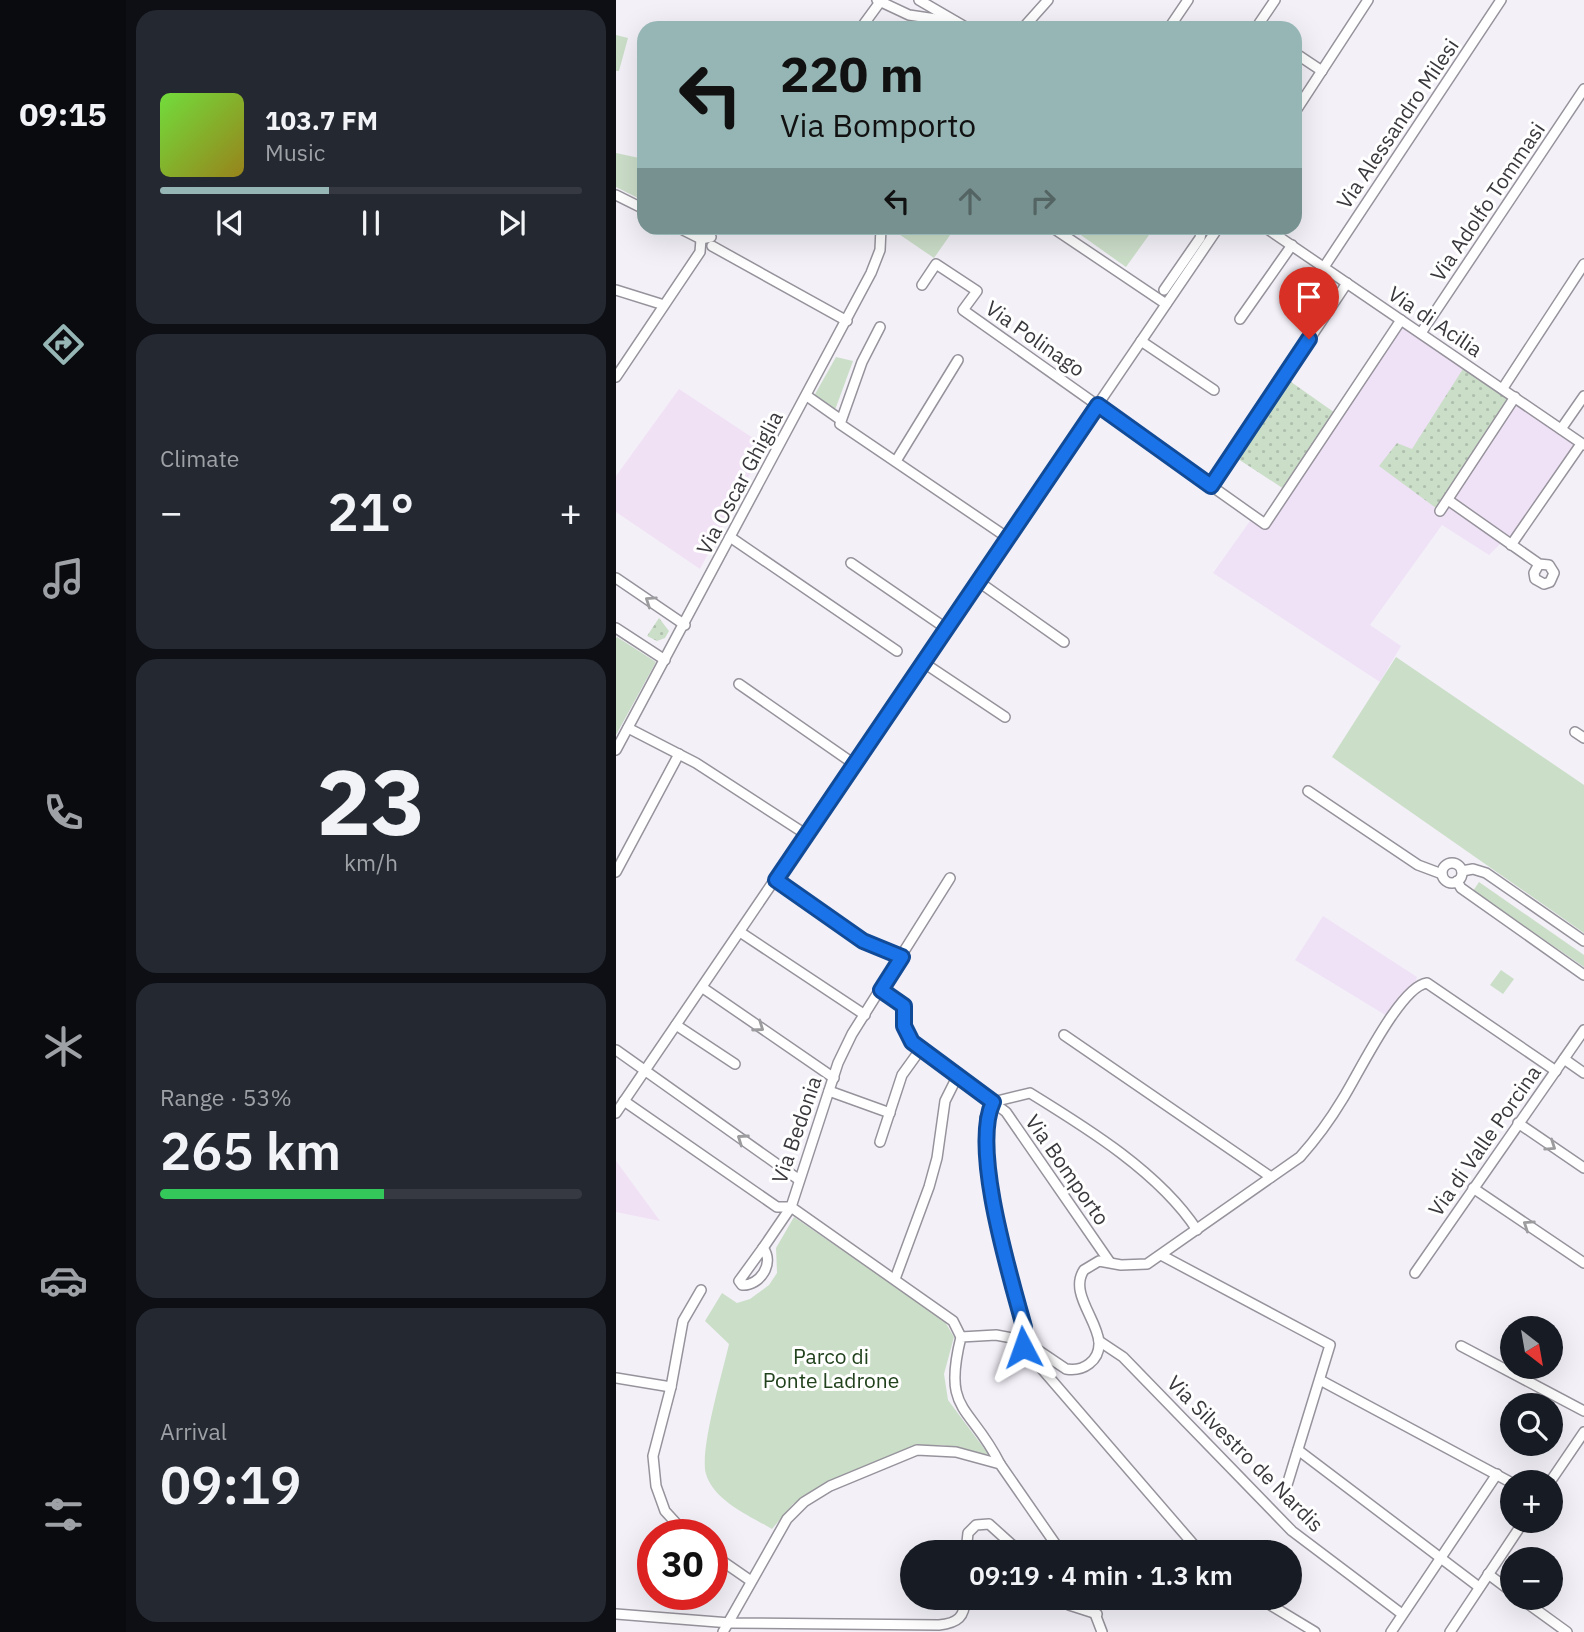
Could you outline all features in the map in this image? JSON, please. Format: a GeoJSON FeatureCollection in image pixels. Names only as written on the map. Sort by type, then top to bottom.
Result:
{"type":"FeatureCollection","features":[{"type":"Feature","properties":{"kind":"street"},"geometry":{"type":"LineString","coordinates":[[919,0],[954,21]]}},
{"type":"Feature","properties":{"kind":"street"},"geometry":{"type":"LineString","coordinates":[[1029,21],[1048,0]]}},
{"type":"Feature","properties":{"kind":"street"},"geometry":{"type":"LineString","coordinates":[[1174,21],[1188,0]]}},
{"type":"Feature","properties":{"kind":"street"},"geometry":{"type":"LineString","coordinates":[[1262,21],[1275,0]]}},
{"type":"Feature","properties":{"kind":"street"},"geometry":{"type":"LineString","coordinates":[[1302,101],[1368,0]]}},
{"type":"Feature","properties":{"kind":"street","name":"Via Alessandro Milesi"},"geometry":{"type":"LineString","coordinates":[[1324,267],[1501,0]]}},
{"type":"Feature","properties":{"kind":"street"},"geometry":{"type":"LineString","coordinates":[[867,21],[885,2],[909,15],[949,21]]}},
{"type":"Feature","properties":{"kind":"street"},"geometry":{"type":"LineString","coordinates":[[1302,58],[1322,71]]}},
{"type":"Feature","properties":{"kind":"street","name":"Via Adolfo Tommasi"},"geometry":{"type":"LineString","coordinates":[[1421,333],[1584,89]]}},
{"type":"Feature","properties":{"kind":"street"},"geometry":{"type":"LineString","coordinates":[[616,195],[637,206]]}},
{"type":"Feature","properties":{"kind":"street"},"geometry":{"type":"LineString","coordinates":[[693,235],[847,321]]}},
{"type":"Feature","properties":{"kind":"street"},"geometry":{"type":"LineString","coordinates":[[616,377],[712,235]]}},
{"type":"Feature","properties":{"kind":"street","name":"Via Oscar Ghiglia"},"geometry":{"type":"LineString","coordinates":[[616,750],[847,321],[871,273],[880,250],[881,235]]}},
{"type":"Feature","properties":{"kind":"street"},"geometry":{"type":"LineString","coordinates":[[1063,235],[1166,304]]}},
{"type":"Feature","properties":{"kind":"street"},"geometry":{"type":"LineString","coordinates":[[616,1113],[1166,304],[1201,235]]}},
{"type":"Feature","properties":{"kind":"street"},"geometry":{"type":"LineString","coordinates":[[1164,290],[1210,235]]}},
{"type":"Feature","properties":{"kind":"street","name":"Via di Acilia"},"geometry":{"type":"LineString","coordinates":[[1277,235],[1503,388],[1582,445]]}},
{"type":"Feature","properties":{"kind":"street"},"geometry":{"type":"LineString","coordinates":[[1240,319],[1292,245]]}},
{"type":"Feature","properties":{"kind":"street","name":"Via Polinago"},"geometry":{"type":"LineString","coordinates":[[922,285],[936,264],[977,291],[962,310],[1098,405]]}},
{"type":"Feature","properties":{"kind":"street"},"geometry":{"type":"LineString","coordinates":[[1503,388],[1584,264]]}},
{"type":"Feature","properties":{"kind":"street"},"geometry":{"type":"LineString","coordinates":[[1211,486],[1346,283]]}},
{"type":"Feature","properties":{"kind":"street"},"geometry":{"type":"LineString","coordinates":[[616,290],[664,305]]}},
{"type":"Feature","properties":{"kind":"street"},"geometry":{"type":"LineString","coordinates":[[1098,405],[1265,524],[1401,320]]}},
{"type":"Feature","properties":{"kind":"street"},"geometry":{"type":"LineString","coordinates":[[880,327],[862,362],[839,424],[1009,538]]}},
{"type":"Feature","properties":{"kind":"street"},"geometry":{"type":"LineString","coordinates":[[1141,341],[1214,390]]}},
{"type":"Feature","properties":{"kind":"street"},"geometry":{"type":"LineString","coordinates":[[896,461],[958,360]]}},
{"type":"Feature","properties":{"kind":"street"},"geometry":{"type":"LineString","coordinates":[[807,396],[841,420]]}},
{"type":"Feature","properties":{"kind":"street"},"geometry":{"type":"LineString","coordinates":[[1561,429],[1584,396]]}},
{"type":"Feature","properties":{"kind":"street"},"geometry":{"type":"LineString","coordinates":[[1440,511],[1515,397]]}},
{"type":"Feature","properties":{"kind":"street"},"geometry":{"type":"LineString","coordinates":[[1511,545],[1582,445]]}},
{"type":"Feature","properties":{"kind":"street"},"geometry":{"type":"LineString","coordinates":[[1448,500],[1539,564]]}},
{"type":"Feature","properties":{"kind":"street"},"geometry":{"type":"LineString","coordinates":[[730,537],[897,651]]}},
{"type":"Feature","properties":{"kind":"street"},"geometry":{"type":"LineString","coordinates":[[851,563],[947,629]]}},
{"type":"Feature","properties":{"kind":"street"},"geometry":{"type":"LineString","coordinates":[[616,578],[685,625]]}},
{"type":"Feature","properties":{"kind":"street"},"geometry":{"type":"LineString","coordinates":[[979,582],[1064,642]]}},
{"type":"Feature","properties":{"kind":"street"},"geometry":{"type":"LineString","coordinates":[[616,628],[665,660]]}},
{"type":"Feature","properties":{"kind":"street"},"geometry":{"type":"LineString","coordinates":[[924,663],[1005,718]]}},
{"type":"Feature","properties":{"kind":"street"},"geometry":{"type":"LineString","coordinates":[[739,684],[854,764]]}},
{"type":"Feature","properties":{"kind":"street"},"geometry":{"type":"LineString","coordinates":[[628,728],[696,763],[807,835]]}},
{"type":"Feature","properties":{"kind":"street"},"geometry":{"type":"LineString","coordinates":[[1575,732],[1584,738]]}},
{"type":"Feature","properties":{"kind":"street"},"geometry":{"type":"LineString","coordinates":[[616,872],[679,754]]}},
{"type":"Feature","properties":{"kind":"street"},"geometry":{"type":"LineString","coordinates":[[1308,791],[1418,865],[1442,874],[1449,883],[1457,881],[1462,871]]}},
{"type":"Feature","properties":{"kind":"street"},"geometry":{"type":"LineString","coordinates":[[1442,874],[1443,867],[1450,863],[1458,864],[1462,871]]}},
{"type":"Feature","properties":{"kind":"street"},"geometry":{"type":"LineString","coordinates":[[1462,871],[1474,869],[1486,873],[1584,941]]}},
{"type":"Feature","properties":{"kind":"street","name":"Via Bedonia"},"geometry":{"type":"LineString","coordinates":[[950,878],[848,1044],[798,1179],[791,1207],[953,1321],[961,1337]]}},
{"type":"Feature","properties":{"kind":"street"},"geometry":{"type":"LineString","coordinates":[[776,880],[863,941],[902,957]]}},
{"type":"Feature","properties":{"kind":"street"},"geometry":{"type":"LineString","coordinates":[[1457,881],[1461,888],[1584,975]]}},
{"type":"Feature","properties":{"kind":"street"},"geometry":{"type":"LineString","coordinates":[[740,932],[864,1015]]}},
{"type":"Feature","properties":{"kind":"street"},"geometry":{"type":"LineString","coordinates":[[1053,1540],[1000,1464],[989,1442],[955,1396],[954,1371],[961,1337],[996,1335],[1023,1340],[1055,1362],[1073,1370],[1083,1367],[1095,1358],[1099,1341],[1079,1287],[1084,1270],[1100,1261],[1140,1266],[1161,1255],[1300,1157],[1319,1136],[1401,1005],[1421,984],[1427,983],[1556,1071]]}},
{"type":"Feature","properties":{"kind":"street"},"geometry":{"type":"LineString","coordinates":[[703,988],[834,1078]]}},
{"type":"Feature","properties":{"kind":"street","name":"Via Bomporto"},"geometry":{"type":"LineString","coordinates":[[881,990],[904,1006],[904,1026],[912,1042],[920,1050],[1006,1112],[1109,1261]]}},
{"type":"Feature","properties":{"kind":"street"},"geometry":{"type":"LineString","coordinates":[[676,1024],[735,1064]]}},
{"type":"Feature","properties":{"kind":"street","name":"Via di Valle Porcina"},"geometry":{"type":"LineString","coordinates":[[1415,1273],[1584,1030]]}},
{"type":"Feature","properties":{"kind":"street"},"geometry":{"type":"LineString","coordinates":[[1064,1035],[1271,1177]]}},
{"type":"Feature","properties":{"kind":"street"},"geometry":{"type":"LineString","coordinates":[[616,1050],[798,1179]]}},
{"type":"Feature","properties":{"kind":"street"},"geometry":{"type":"LineString","coordinates":[[880,1142],[902,1075],[920,1050]]}},
{"type":"Feature","properties":{"kind":"street"},"geometry":{"type":"LineString","coordinates":[[1564,1059],[1584,1073]]}},
{"type":"Feature","properties":{"kind":"street"},"geometry":{"type":"LineString","coordinates":[[895,1279],[929,1187],[937,1158],[945,1101],[957,1077]]}},
{"type":"Feature","properties":{"kind":"street"},"geometry":{"type":"LineString","coordinates":[[829,1091],[890,1113]]}},
{"type":"Feature","properties":{"kind":"street"},"geometry":{"type":"LineString","coordinates":[[1189,1540],[1023,1347],[1024,1327],[988,1174],[985,1118],[993,1102],[1030,1093],[1042,1100],[1161,1186],[1197,1230]]}},
{"type":"Feature","properties":{"kind":"street"},"geometry":{"type":"LineString","coordinates":[[624,1101],[777,1207],[791,1207]]}},
{"type":"Feature","properties":{"kind":"street"},"geometry":{"type":"LineString","coordinates":[[1518,1123],[1584,1168]]}},
{"type":"Feature","properties":{"kind":"street"},"geometry":{"type":"LineString","coordinates":[[1473,1188],[1584,1263]]}},
{"type":"Feature","properties":{"kind":"street"},"geometry":{"type":"LineString","coordinates":[[762,1248],[791,1207]]}},
{"type":"Feature","properties":{"kind":"street"},"geometry":{"type":"LineString","coordinates":[[1161,1255],[1330,1345],[1287,1485]]}},
{"type":"Feature","properties":{"kind":"street"},"geometry":{"type":"LineString","coordinates":[[672,1519],[665,1511],[656,1486],[653,1455],[671,1387],[683,1321],[701,1290]]}},
{"type":"Feature","properties":{"kind":"street","name":"Via Silvestro de Nardis"},"geometry":{"type":"LineString","coordinates":[[1099,1341],[1123,1357],[1292,1531],[1402,1614]]}},
{"type":"Feature","properties":{"kind":"street"},"geometry":{"type":"LineString","coordinates":[[1461,1346],[1584,1411]]}},
{"type":"Feature","properties":{"kind":"street"},"geometry":{"type":"LineString","coordinates":[[616,1378],[671,1387]]}},
{"type":"Feature","properties":{"kind":"street"},"geometry":{"type":"LineString","coordinates":[[1320,1380],[1500,1476]]}},
{"type":"Feature","properties":{"kind":"street"},"geometry":{"type":"LineString","coordinates":[[1558,1470],[1584,1432]]}},
{"type":"Feature","properties":{"kind":"street"},"geometry":{"type":"LineString","coordinates":[[723,1632],[787,1519],[804,1502],[830,1486],[917,1450],[956,1452],[1000,1464]]}},
{"type":"Feature","properties":{"kind":"street"},"geometry":{"type":"LineString","coordinates":[[1297,1450],[1479,1587]]}},
{"type":"Feature","properties":{"kind":"street"},"geometry":{"type":"LineString","coordinates":[[1391,1632],[1497,1474]]}},
{"type":"Feature","properties":{"kind":"street"},"geometry":{"type":"LineString","coordinates":[[967,1540],[968,1533],[976,1525],[989,1524],[999,1529],[1009,1540]]}},
{"type":"Feature","properties":{"kind":"street"},"geometry":{"type":"LineString","coordinates":[[1450,1632],[1516,1533]]}},
{"type":"Feature","properties":{"kind":"street"},"geometry":{"type":"LineString","coordinates":[[728,1565],[751,1581]]}},
{"type":"Feature","properties":{"kind":"street"},"geometry":{"type":"LineString","coordinates":[[1488,1574],[1500,1583]]}},
{"type":"Feature","properties":{"kind":"street"},"geometry":{"type":"LineString","coordinates":[[616,1605],[620,1614],[753,1627],[939,1628],[958,1620],[964,1610]]}},
{"type":"Feature","properties":{"kind":"street"},"geometry":{"type":"LineString","coordinates":[[1085,1610],[1097,1614]]}},
{"type":"Feature","properties":{"kind":"street"},"geometry":{"type":"LineString","coordinates":[[1095,1610],[1102,1632]]}},
{"type":"Feature","properties":{"kind":"street"},"geometry":{"type":"LineString","coordinates":[[1278,1610],[1315,1632]]}},
{"type":"Feature","properties":{"kind":"street"},"geometry":{"type":"LineString","coordinates":[[1537,1610],[1567,1632]]}},
{"type":"Feature","properties":{"kind":"shaded area"},"geometry":{"type":"Polygon","coordinates":[[[1401,320],[1581,444],[1511,545],[1504,540],[1489,555],[1442,525],[1370,625],[1401,646],[1380,682],[1213,573],[1250,521],[1266,524],[1401,320]]]}},
{"type":"Feature","properties":{"kind":"shaded area"},"geometry":{"type":"Polygon","coordinates":[[[679,389],[765,446],[700,569],[616,512],[616,476],[679,389]]]}},
{"type":"Feature","properties":{"kind":"shaded area"},"geometry":{"type":"Polygon","coordinates":[[[1323,916],[1417,977],[1415,984],[1387,1016],[1295,960],[1323,916]]]}},
{"type":"Feature","properties":{"kind":"shaded area"},"geometry":{"type":"Polygon","coordinates":[[[616,1161],[652,1210],[660,1221],[616,1212],[616,1161]]]}},
{"type":"Feature","properties":{"kind":"green space"},"geometry":{"type":"Polygon","coordinates":[[[616,35],[628,38],[619,71],[616,71],[616,35]]]}},
{"type":"Feature","properties":{"kind":"green space"},"geometry":{"type":"Polygon","coordinates":[[[616,153],[637,158],[637,198],[616,187],[616,153]]]}},
{"type":"Feature","properties":{"kind":"green space"},"geometry":{"type":"Polygon","coordinates":[[[900,235],[950,235],[934,258],[900,235]]]}},
{"type":"Feature","properties":{"kind":"green space"},"geometry":{"type":"Polygon","coordinates":[[[1081,235],[1149,235],[1126,267],[1081,235]]]}},
{"type":"Feature","properties":{"kind":"green space"},"geometry":{"type":"Polygon","coordinates":[[[836,357],[853,361],[835,410],[814,396],[836,357]]]}},
{"type":"Feature","properties":{"kind":"green space"},"geometry":{"type":"Polygon","coordinates":[[[1466,364],[1515,395],[1440,511],[1379,466],[1397,443],[1412,449],[1466,364]]]}},
{"type":"Feature","properties":{"kind":"green space"},"geometry":{"type":"Polygon","coordinates":[[[1284,377],[1338,415],[1287,491],[1232,455],[1284,377]]]}},
{"type":"Feature","properties":{"kind":"green space"},"geometry":{"type":"Polygon","coordinates":[[[659,618],[669,631],[665,638],[657,641],[647,636],[659,618]]]}},
{"type":"Feature","properties":{"kind":"green space"},"geometry":{"type":"Polygon","coordinates":[[[616,638],[656,662],[616,735],[616,638]]]}},
{"type":"Feature","properties":{"kind":"green space"},"geometry":{"type":"Polygon","coordinates":[[[1396,657],[1584,785],[1584,933],[1332,757],[1396,657]]]}},
{"type":"Feature","properties":{"kind":"green space"},"geometry":{"type":"Polygon","coordinates":[[[1479,882],[1584,955],[1584,967],[1473,891],[1479,882]]]}},
{"type":"Feature","properties":{"kind":"green space"},"geometry":{"type":"Polygon","coordinates":[[[1501,970],[1514,979],[1503,994],[1490,985],[1501,970]]]}},
{"type":"Feature","properties":{"kind":"green space","name":"Parco di Ponte Ladrone"},"geometry":{"type":"Polygon","coordinates":[[[794,1217],[944,1320],[954,1337],[944,1374],[948,1400],[989,1455],[943,1445],[917,1446],[849,1473],[793,1504],[772,1529],[725,1500],[710,1484],[706,1474],[709,1430],[729,1344],[705,1321],[722,1293],[737,1303],[750,1299],[769,1285],[777,1273],[776,1248],[794,1217]]]}},
{"type":"Feature","properties":{"kind":"route"},"geometry":{"type":"LineString","coordinates":[[1023,1347],[1024,1327],[988,1174],[985,1118],[993,1102],[912,1042],[904,1026],[904,1006],[881,990],[902,957],[889,949],[863,941],[776,880],[1098,405],[1211,486],[1309,339]]}}]}
